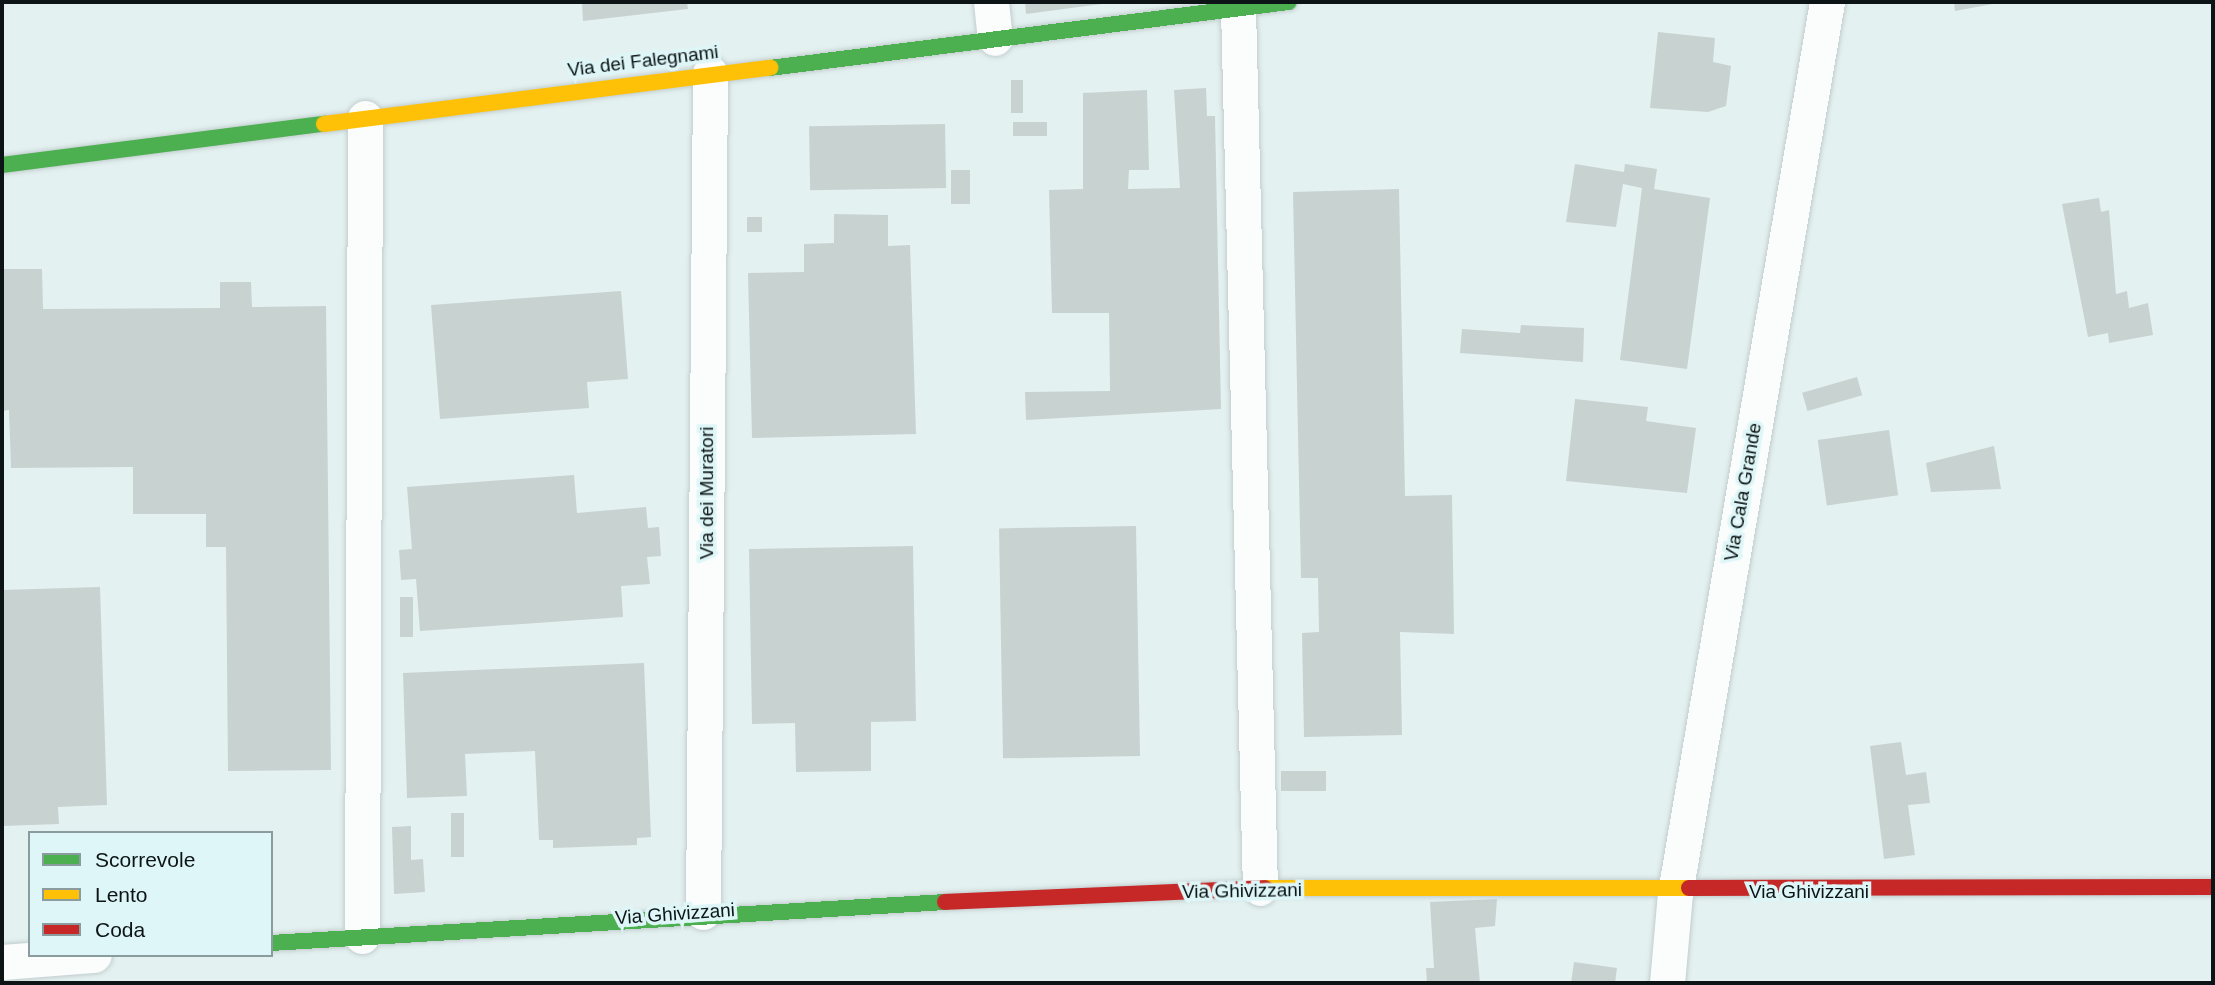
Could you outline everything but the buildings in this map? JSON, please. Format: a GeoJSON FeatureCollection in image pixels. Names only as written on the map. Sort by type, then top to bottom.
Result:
{"type":"FeatureCollection","features":[{"type":"Feature","properties":{"kind":"street"},"geometry":{"type":"LineString","coordinates":[[991,2],[995,38]]}},
{"type":"Feature","properties":{"kind":"street","name":"Via dei Falegnami"},"geometry":{"type":"LineString","coordinates":[[2,165],[1289,2]]}},
{"type":"Feature","properties":{"kind":"street","name":"Via Cala Grande"},"geometry":{"type":"LineString","coordinates":[[1667,983],[1675,893],[1827,2]]}},
{"type":"Feature","properties":{"kind":"street"},"geometry":{"type":"LineString","coordinates":[[1238,8],[1260,888]]}},
{"type":"Feature","properties":{"kind":"street","name":"Via dei Muratori"},"geometry":{"type":"LineString","coordinates":[[703,912],[710,74]]}},
{"type":"Feature","properties":{"kind":"street"},"geometry":{"type":"LineString","coordinates":[[362,936],[365,118]]}},
{"type":"Feature","properties":{"kind":"street","name":"Via Ghivizzani"},"geometry":{"type":"LineString","coordinates":[[273,943],[703,912],[1260,888],[1675,893],[2213,887]]}},
{"type":"Feature","properties":{"kind":"street"},"geometry":{"type":"LineString","coordinates":[[2,962],[68,957]]}},
{"type":"Feature","properties":{"kind":"traffic: fast"},"geometry":{"type":"LineString","coordinates":[[770,68],[1289,2]]}},
{"type":"Feature","properties":{"kind":"traffic: fast"},"geometry":{"type":"LineString","coordinates":[[2,165],[324,124]]}},
{"type":"Feature","properties":{"kind":"traffic: fast"},"geometry":{"type":"LineString","coordinates":[[273,943],[945,902]]}},
{"type":"Feature","properties":{"kind":"traffic: slow"},"geometry":{"type":"LineString","coordinates":[[324,124],[770,68]]}},
{"type":"Feature","properties":{"kind":"traffic: slow"},"geometry":{"type":"LineString","coordinates":[[1265,888],[1689,888]]}},
{"type":"Feature","properties":{"kind":"traffic: jam"},"geometry":{"type":"LineString","coordinates":[[1689,888],[2213,887]]}},
{"type":"Feature","properties":{"kind":"traffic: jam"},"geometry":{"type":"LineString","coordinates":[[945,902],[1265,888]]}}]}
